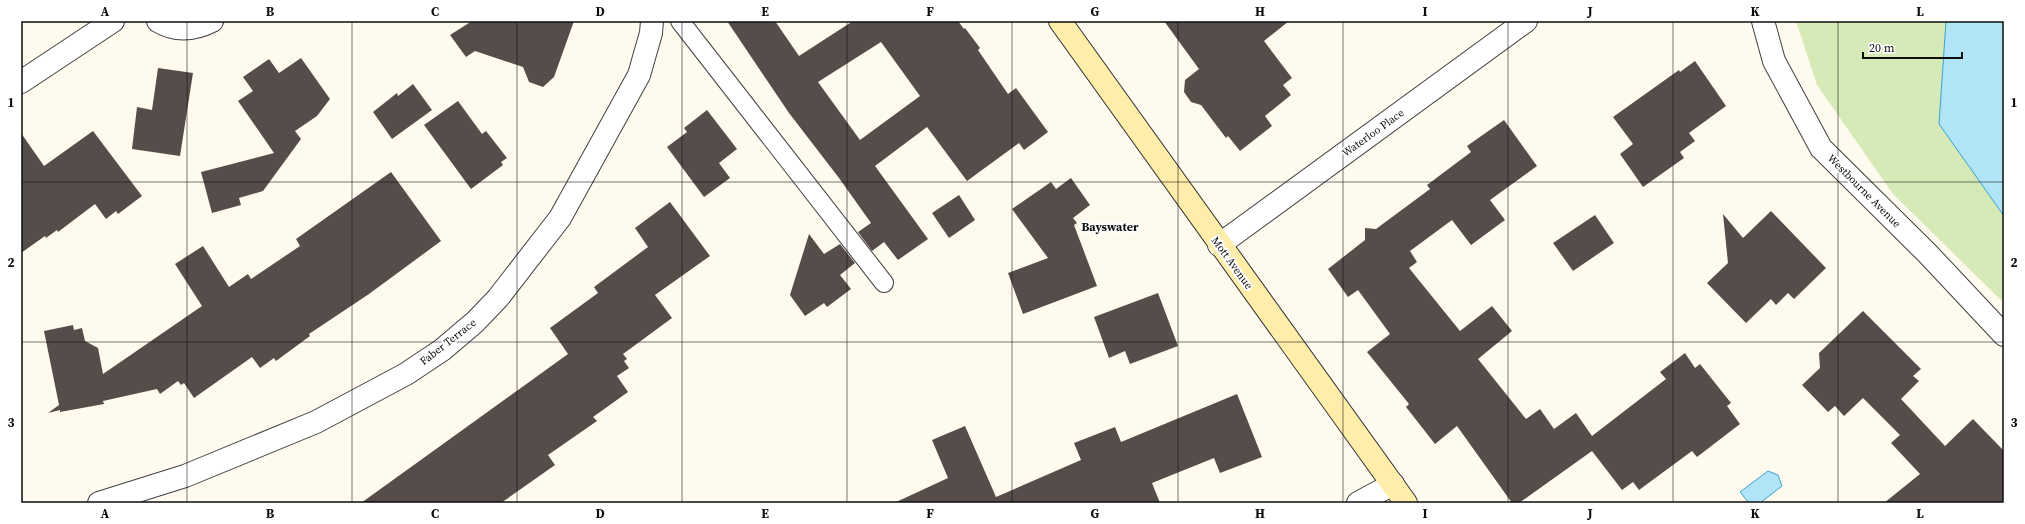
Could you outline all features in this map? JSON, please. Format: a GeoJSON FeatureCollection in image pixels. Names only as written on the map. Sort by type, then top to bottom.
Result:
{"type":"FeatureCollection","features":[{"type":"Feature","properties":{"kind":"street"},"geometry":{"type":"LineString","coordinates":[[21,82],[113,21]]}},
{"type":"Feature","properties":{"kind":"street"},"geometry":{"type":"LineString","coordinates":[[158,21],[166,26],[182,29],[200,27],[212,21]]}},
{"type":"Feature","properties":{"kind":"street","name":"Faber Terrace"},"geometry":{"type":"LineString","coordinates":[[99,503],[185,476],[316,422],[406,374],[442,350],[475,322],[498,298],[560,218],[639,75],[651,33],[652,21]]}},
{"type":"Feature","properties":{"kind":"street","name":"Mott Avenue"},"geometry":{"type":"LineString","coordinates":[[1060,21],[1219,245],[1406,503]]}},
{"type":"Feature","properties":{"kind":"street","name":"Waterloo Place"},"geometry":{"type":"LineString","coordinates":[[1219,245],[1526,21]]}},
{"type":"Feature","properties":{"kind":"street","name":"Westbourne Avenue"},"geometry":{"type":"LineString","coordinates":[[1763,21],[1774,61],[1821,148],[1928,254],[2004,335]]}},
{"type":"Feature","properties":{"kind":"street"},"geometry":{"type":"LineString","coordinates":[[1358,503],[1393,484]]}},
{"type":"Feature","properties":{"kind":"lane"},"geometry":{"type":"LineString","coordinates":[[680,21],[884,283]]}},
{"type":"Feature","properties":{"kind":"green space"},"geometry":{"type":"Polygon","coordinates":[[[1796,21],[1946,21],[1939,124],[2004,216],[2004,303],[1893,194],[1817,85],[1796,21]]]}},
{"type":"Feature","properties":{"kind":"water"},"geometry":{"type":"Polygon","coordinates":[[[1946,21],[2004,21],[2004,216],[1939,124],[1946,21]]]}},
{"type":"Feature","properties":{"kind":"water"},"geometry":{"type":"Polygon","coordinates":[[[1768,471],[1778,475],[1782,486],[1760,503],[1749,503],[1740,492],[1768,471]]]}},
{"type":"Feature","properties":{"kind":"building"},"geometry":{"type":"Polygon","coordinates":[[[472,21],[574,21],[554,77],[543,87],[529,82],[523,67],[475,51],[466,57],[450,35],[472,21]]]}},
{"type":"Feature","properties":{"kind":"building"},"geometry":{"type":"Polygon","coordinates":[[[727,21],[775,21],[799,56],[853,21],[958,21],[980,48],[978,50],[1008,94],[1016,88],[1048,132],[1024,150],[1019,143],[967,181],[927,127],[875,166],[928,239],[898,260],[884,242],[872,251],[858,232],[871,223],[839,178],[789,113],[727,21]],[[881,42],[818,82],[860,140],[920,96],[881,42]]]}},
{"type":"Feature","properties":{"kind":"building"},"geometry":{"type":"Polygon","coordinates":[[[1164,21],[1289,21],[1264,41],[1292,78],[1283,85],[1291,95],[1265,116],[1272,126],[1240,151],[1228,136],[1226,138],[1201,105],[1191,102],[1184,92],[1185,80],[1199,69],[1164,21]]]}},
{"type":"Feature","properties":{"kind":"building"},"geometry":{"type":"Polygon","coordinates":[[[301,58],[330,99],[317,116],[295,131],[301,139],[263,191],[239,198],[241,205],[212,213],[201,172],[274,153],[238,101],[253,91],[243,77],[269,59],[279,73],[301,58]]]}},
{"type":"Feature","properties":{"kind":"building"},"geometry":{"type":"Polygon","coordinates":[[[1695,61],[1726,106],[1689,133],[1695,141],[1680,152],[1684,158],[1643,187],[1620,154],[1633,144],[1613,117],[1679,70],[1680,72],[1695,61]]]}},
{"type":"Feature","properties":{"kind":"building"},"geometry":{"type":"Polygon","coordinates":[[[158,68],[193,73],[180,156],[132,149],[137,107],[152,110],[158,68]]]}},
{"type":"Feature","properties":{"kind":"building"},"geometry":{"type":"Polygon","coordinates":[[[413,84],[432,110],[392,139],[373,112],[397,93],[398,96],[413,84]]]}},
{"type":"Feature","properties":{"kind":"building"},"geometry":{"type":"Polygon","coordinates":[[[458,101],[482,134],[486,131],[507,158],[501,162],[503,165],[471,189],[424,125],[458,101]]]}},
{"type":"Feature","properties":{"kind":"building"},"geometry":{"type":"Polygon","coordinates":[[[707,110],[737,149],[719,163],[730,178],[704,197],[667,147],[687,132],[684,128],[707,110]]]}},
{"type":"Feature","properties":{"kind":"building"},"geometry":{"type":"Polygon","coordinates":[[[1504,120],[1537,166],[1490,200],[1505,220],[1471,245],[1452,220],[1410,251],[1417,262],[1409,268],[1460,331],[1492,306],[1512,331],[1478,359],[1526,419],[1540,409],[1554,429],[1576,413],[1592,436],[1666,379],[1660,372],[1685,353],[1695,368],[1700,364],[1731,403],[1727,406],[1740,424],[1697,457],[1692,451],[1639,490],[1633,482],[1622,490],[1592,451],[1519,503],[1512,503],[1457,426],[1435,444],[1406,407],[1409,404],[1367,352],[1390,334],[1358,290],[1348,297],[1328,269],[1365,240],[1365,228],[1376,229],[1430,189],[1427,185],[1471,152],[1467,146],[1504,120]]]}},
{"type":"Feature","properties":{"kind":"building"},"geometry":{"type":"Polygon","coordinates":[[[93,131],[142,196],[118,214],[116,211],[106,219],[95,204],[58,232],[57,230],[46,238],[45,236],[21,253],[21,133],[44,166],[93,131]]]}},
{"type":"Feature","properties":{"kind":"building"},"geometry":{"type":"Polygon","coordinates":[[[391,172],[441,241],[369,294],[309,334],[310,336],[276,361],[274,358],[260,368],[252,357],[194,398],[184,383],[181,385],[178,381],[160,394],[157,389],[103,401],[104,404],[48,413],[59,405],[44,331],[73,325],[74,330],[82,328],[85,341],[98,348],[103,374],[202,306],[175,264],[203,246],[229,287],[248,274],[251,279],[300,246],[296,239],[391,172]]]}},
{"type":"Feature","properties":{"kind":"building"},"geometry":{"type":"Polygon","coordinates":[[[1071,178],[1090,205],[1073,218],[1077,223],[1074,225],[1097,286],[1023,314],[1008,273],[1048,258],[1012,209],[1051,182],[1056,189],[1071,178]]]}},
{"type":"Feature","properties":{"kind":"building"},"geometry":{"type":"Polygon","coordinates":[[[959,195],[975,220],[949,238],[932,213],[959,195]]]}},
{"type":"Feature","properties":{"kind":"building"},"geometry":{"type":"Polygon","coordinates":[[[670,202],[710,256],[655,295],[672,318],[623,354],[627,359],[624,361],[629,368],[617,376],[628,392],[593,417],[597,421],[548,455],[555,465],[501,503],[361,503],[568,354],[550,328],[598,293],[594,287],[648,247],[635,228],[670,202]]]}},
{"type":"Feature","properties":{"kind":"building"},"geometry":{"type":"Polygon","coordinates":[[[1771,211],[1826,268],[1794,299],[1788,293],[1776,305],[1771,299],[1746,323],[1707,283],[1728,263],[1723,214],[1743,238],[1771,211]]]}},
{"type":"Feature","properties":{"kind":"building"},"geometry":{"type":"Polygon","coordinates":[[[1595,215],[1614,243],[1573,271],[1553,243],[1595,215]]]}},
{"type":"Feature","properties":{"kind":"building"},"geometry":{"type":"Polygon","coordinates":[[[809,234],[824,254],[840,244],[855,263],[840,275],[851,289],[827,307],[824,303],[805,316],[790,295],[809,234]]]}},
{"type":"Feature","properties":{"kind":"building"},"geometry":{"type":"Polygon","coordinates":[[[1158,293],[1178,346],[1130,364],[1125,351],[1109,358],[1094,317],[1158,293]]]}},
{"type":"Feature","properties":{"kind":"building"},"geometry":{"type":"Polygon","coordinates":[[[1863,311],[1921,369],[1913,376],[1919,381],[1901,399],[1945,446],[1973,419],[2004,451],[2004,503],[1884,503],[1920,474],[1891,443],[1900,435],[1863,398],[1844,416],[1835,406],[1828,412],[1802,385],[1820,368],[1819,353],[1863,311]]]}},
{"type":"Feature","properties":{"kind":"building"},"geometry":{"type":"Polygon","coordinates":[[[1237,394],[1262,457],[1220,473],[1214,458],[1152,483],[1160,503],[894,503],[948,478],[932,440],[965,426],[996,497],[1081,460],[1074,443],[1115,427],[1121,442],[1237,394]]]}},
{"type":"Feature","properties":{"kind":"district","name":"Bayswater"},"geometry":{"type":"Point","coordinates":[1110,227]}}]}
